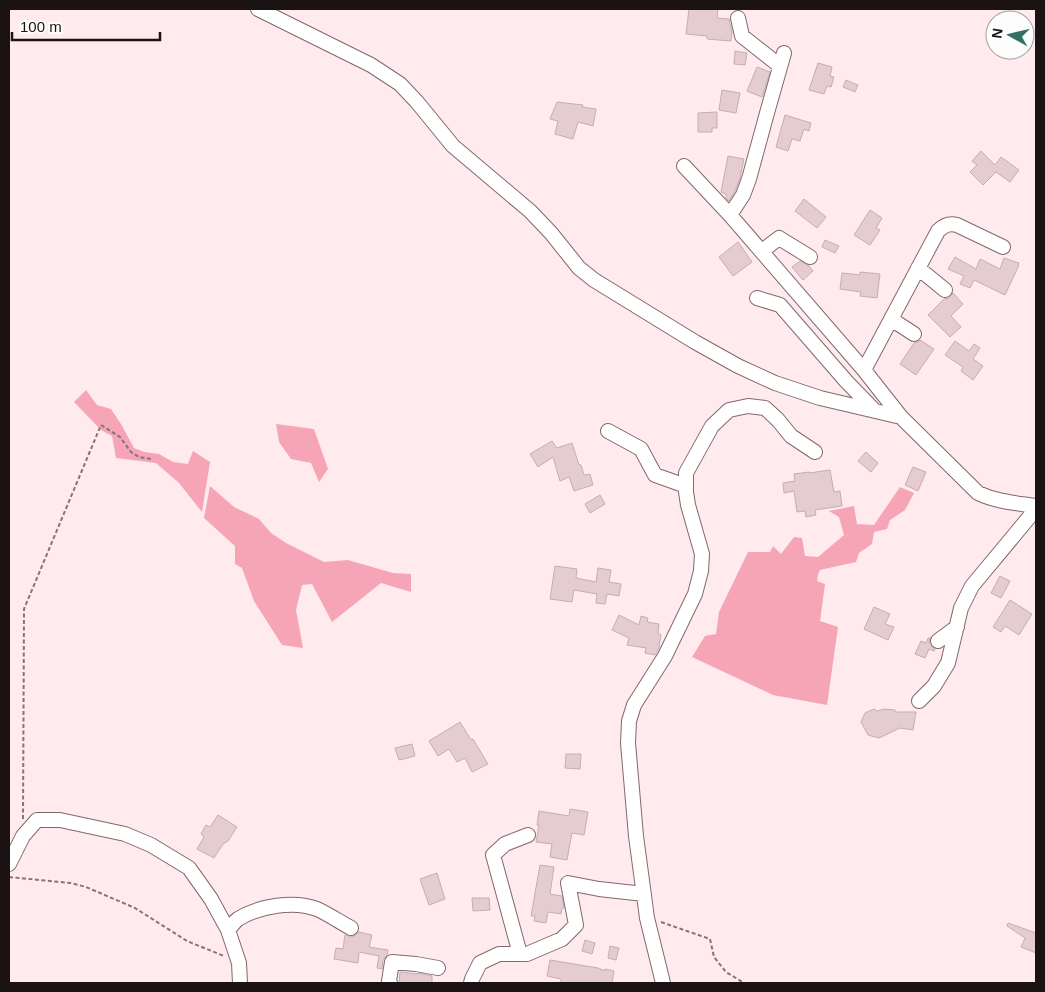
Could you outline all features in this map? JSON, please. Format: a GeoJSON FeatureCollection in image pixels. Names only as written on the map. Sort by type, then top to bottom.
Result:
{"type":"FeatureCollection","features":[{"type":"Feature","properties":{"kind":"street"},"geometry":{"type":"LineString","coordinates":[[258,9],[371,65],[400,84],[454,146],[530,211],[551,233],[579,268],[594,280],[694,342],[738,366],[775,383],[820,398],[901,417]]}},
{"type":"Feature","properties":{"kind":"street"},"geometry":{"type":"LineString","coordinates":[[730,215],[744,195],[750,179],[766,113],[782,59],[742,36],[738,18]]}},
{"type":"Feature","properties":{"kind":"street"},"geometry":{"type":"LineString","coordinates":[[684,166],[762,252],[864,370],[901,417],[978,493],[1000,501],[1036,508],[972,586],[961,608],[948,663],[934,686],[919,701]]}},
{"type":"Feature","properties":{"kind":"street"},"geometry":{"type":"LineString","coordinates":[[864,370],[938,231],[947,225],[957,225],[1003,247]]}},
{"type":"Feature","properties":{"kind":"street"},"geometry":{"type":"LineString","coordinates":[[762,252],[779,238],[810,257]]}},
{"type":"Feature","properties":{"kind":"street"},"geometry":{"type":"LineString","coordinates":[[918,268],[945,290]]}},
{"type":"Feature","properties":{"kind":"street"},"geometry":{"type":"LineString","coordinates":[[757,298],[780,305],[846,381],[876,411]]}},
{"type":"Feature","properties":{"kind":"street"},"geometry":{"type":"LineString","coordinates":[[891,319],[914,334]]}},
{"type":"Feature","properties":{"kind":"street"},"geometry":{"type":"LineString","coordinates":[[663,983],[644,894],[636,836],[628,743],[629,721],[634,705],[670,647],[695,594],[701,571],[702,554],[688,505],[686,473],[712,426],[729,410],[748,406],[765,408],[791,436],[815,452]]}},
{"type":"Feature","properties":{"kind":"street"},"geometry":{"type":"LineString","coordinates":[[608,431],[641,450],[655,475],[686,486]]}},
{"type":"Feature","properties":{"kind":"street"},"geometry":{"type":"LineString","coordinates":[[938,641],[957,627]]}},
{"type":"Feature","properties":{"kind":"street"},"geometry":{"type":"LineString","coordinates":[[9,864],[23,836],[37,820],[60,820],[125,834],[151,845],[189,868],[211,899],[228,930],[239,963],[240,983]]}},
{"type":"Feature","properties":{"kind":"street"},"geometry":{"type":"LineString","coordinates":[[520,954],[493,855],[505,844],[528,835]]}},
{"type":"Feature","properties":{"kind":"street"},"geometry":{"type":"LineString","coordinates":[[471,983],[480,963],[499,954],[527,954],[562,939],[576,925],[568,883],[644,894]]}},
{"type":"Feature","properties":{"kind":"street"},"geometry":{"type":"LineString","coordinates":[[228,930],[237,920],[260,909],[298,905],[316,909],[351,928]]}},
{"type":"Feature","properties":{"kind":"street"},"geometry":{"type":"LineString","coordinates":[[390,983],[392,962],[438,968]]}},
{"type":"Feature","properties":{"kind":"path"},"geometry":{"type":"LineString","coordinates":[[23,836],[24,609],[101,425],[120,437],[131,452],[139,458],[151,459]]}},
{"type":"Feature","properties":{"kind":"path"},"geometry":{"type":"LineString","coordinates":[[9,877],[71,883],[86,887],[135,908],[186,941],[239,963]]}},
{"type":"Feature","properties":{"kind":"path"},"geometry":{"type":"LineString","coordinates":[[648,918],[710,939],[714,957],[726,972],[744,983]]}},
{"type":"Feature","properties":{"kind":"shaded area"},"geometry":{"type":"Polygon","coordinates":[[[86,390],[97,405],[111,409],[134,448],[144,452],[159,454],[173,462],[188,464],[193,451],[210,462],[202,512],[179,483],[156,463],[116,458],[112,436],[101,430],[74,402],[86,390]]]}},
{"type":"Feature","properties":{"kind":"shaded area"},"geometry":{"type":"Polygon","coordinates":[[[276,424],[314,429],[328,469],[319,482],[311,463],[291,459],[279,442],[276,424]]]}},
{"type":"Feature","properties":{"kind":"shaded area"},"geometry":{"type":"Polygon","coordinates":[[[210,486],[234,507],[259,519],[271,533],[286,543],[324,562],[348,560],[393,573],[411,574],[411,592],[381,583],[332,622],[312,584],[302,585],[296,610],[303,648],[282,645],[254,601],[242,568],[235,564],[235,546],[204,518],[210,486]]]}},
{"type":"Feature","properties":{"kind":"shaded area"},"geometry":{"type":"Polygon","coordinates":[[[900,487],[914,493],[905,510],[890,520],[887,529],[874,532],[872,544],[859,553],[856,562],[820,570],[818,574],[817,581],[825,584],[820,621],[838,627],[827,705],[773,695],[692,657],[705,636],[716,634],[719,612],[748,552],[770,552],[773,546],[781,554],[794,537],[802,538],[805,556],[818,557],[844,535],[839,517],[829,511],[854,506],[857,524],[874,525],[900,487]]]}},
{"type":"Feature","properties":{"kind":"building"},"geometry":{"type":"Polygon","coordinates":[[[689,9],[718,9],[717,18],[729,19],[732,32],[731,41],[707,39],[707,36],[686,34],[689,9]]]}},
{"type":"Feature","properties":{"kind":"building"},"geometry":{"type":"Polygon","coordinates":[[[735,51],[747,53],[745,65],[734,64],[735,51]]]}},
{"type":"Feature","properties":{"kind":"building"},"geometry":{"type":"Polygon","coordinates":[[[818,63],[832,67],[830,76],[834,77],[831,87],[827,86],[824,94],[809,90],[818,63]]]}},
{"type":"Feature","properties":{"kind":"building"},"geometry":{"type":"Polygon","coordinates":[[[757,67],[770,72],[762,97],[747,91],[757,67]]]}},
{"type":"Feature","properties":{"kind":"building"},"geometry":{"type":"Polygon","coordinates":[[[846,80],[858,85],[855,92],[843,87],[846,80]]]}},
{"type":"Feature","properties":{"kind":"building"},"geometry":{"type":"Polygon","coordinates":[[[722,90],[740,93],[736,113],[719,110],[722,90]]]}},
{"type":"Feature","properties":{"kind":"building"},"geometry":{"type":"Polygon","coordinates":[[[557,102],[583,105],[582,107],[596,109],[593,126],[578,122],[573,139],[555,134],[558,121],[550,119],[557,102]]]}},
{"type":"Feature","properties":{"kind":"building"},"geometry":{"type":"Polygon","coordinates":[[[717,112],[717,128],[712,128],[712,132],[698,132],[698,113],[717,112]]]}},
{"type":"Feature","properties":{"kind":"building"},"geometry":{"type":"Polygon","coordinates":[[[785,115],[811,123],[809,131],[804,129],[800,141],[792,139],[788,151],[776,147],[785,115]]]}},
{"type":"Feature","properties":{"kind":"building"},"geometry":{"type":"Polygon","coordinates":[[[981,151],[995,165],[1001,157],[1019,170],[1010,182],[996,172],[983,185],[970,172],[977,165],[972,161],[981,151]]]}},
{"type":"Feature","properties":{"kind":"building"},"geometry":{"type":"Polygon","coordinates":[[[728,156],[744,159],[740,178],[729,201],[726,198],[726,194],[721,192],[728,156]]]}},
{"type":"Feature","properties":{"kind":"building"},"geometry":{"type":"Polygon","coordinates":[[[804,199],[826,217],[817,228],[795,211],[804,199]]]}},
{"type":"Feature","properties":{"kind":"building"},"geometry":{"type":"Polygon","coordinates":[[[870,210],[882,218],[876,228],[880,230],[870,245],[854,235],[870,210]]]}},
{"type":"Feature","properties":{"kind":"building"},"geometry":{"type":"Polygon","coordinates":[[[825,240],[839,246],[835,253],[822,247],[825,240]]]}},
{"type":"Feature","properties":{"kind":"building"},"geometry":{"type":"Polygon","coordinates":[[[738,242],[752,262],[733,276],[719,257],[738,242]]]}},
{"type":"Feature","properties":{"kind":"building"},"geometry":{"type":"Polygon","coordinates":[[[955,257],[976,269],[980,259],[1000,269],[1004,258],[1019,263],[1019,265],[1005,295],[974,280],[970,288],[960,284],[964,276],[948,269],[955,257]]]}},
{"type":"Feature","properties":{"kind":"building"},"geometry":{"type":"Polygon","coordinates":[[[800,261],[809,266],[813,271],[803,280],[792,267],[800,261]]]}},
{"type":"Feature","properties":{"kind":"building"},"geometry":{"type":"Polygon","coordinates":[[[860,272],[880,274],[877,298],[860,296],[861,292],[840,289],[842,273],[860,275],[860,272]]]}},
{"type":"Feature","properties":{"kind":"building"},"geometry":{"type":"Polygon","coordinates":[[[953,293],[963,304],[951,316],[961,327],[950,337],[928,315],[953,293]]]}},
{"type":"Feature","properties":{"kind":"building"},"geometry":{"type":"Polygon","coordinates":[[[920,340],[934,349],[916,375],[900,364],[914,343],[920,340]]]}},
{"type":"Feature","properties":{"kind":"building"},"geometry":{"type":"Polygon","coordinates":[[[955,341],[969,351],[974,344],[980,348],[973,359],[983,366],[973,380],[961,371],[963,367],[945,355],[955,341]]]}},
{"type":"Feature","properties":{"kind":"building"},"geometry":{"type":"Polygon","coordinates":[[[552,441],[557,448],[572,443],[584,475],[590,474],[593,485],[574,491],[569,477],[560,481],[553,457],[538,467],[530,454],[552,441]]]}},
{"type":"Feature","properties":{"kind":"building"},"geometry":{"type":"Polygon","coordinates":[[[866,452],[878,463],[871,472],[858,461],[866,452]]]}},
{"type":"Feature","properties":{"kind":"building"},"geometry":{"type":"Polygon","coordinates":[[[913,467],[926,472],[918,491],[905,485],[913,467]]]}},
{"type":"Feature","properties":{"kind":"building"},"geometry":{"type":"Polygon","coordinates":[[[830,470],[834,492],[840,491],[842,506],[815,510],[816,515],[806,517],[805,511],[797,512],[794,491],[784,493],[783,483],[795,481],[794,474],[830,470]]]}},
{"type":"Feature","properties":{"kind":"building"},"geometry":{"type":"Polygon","coordinates":[[[600,495],[605,504],[590,513],[585,504],[600,495]]]}},
{"type":"Feature","properties":{"kind":"building"},"geometry":{"type":"Polygon","coordinates":[[[555,566],[577,569],[576,578],[596,582],[598,568],[611,570],[609,582],[621,584],[619,596],[607,594],[605,604],[596,603],[597,594],[574,590],[572,602],[550,599],[555,566]]]}},
{"type":"Feature","properties":{"kind":"building"},"geometry":{"type":"Polygon","coordinates":[[[1000,576],[1010,581],[1001,598],[991,593],[1000,576]]]}},
{"type":"Feature","properties":{"kind":"building"},"geometry":{"type":"Polygon","coordinates":[[[1010,600],[1032,614],[1019,635],[1005,626],[1001,632],[993,627],[1010,600]]]}},
{"type":"Feature","properties":{"kind":"building"},"geometry":{"type":"Polygon","coordinates":[[[874,607],[890,614],[885,624],[894,627],[888,640],[864,629],[874,607]]]}},
{"type":"Feature","properties":{"kind":"building"},"geometry":{"type":"Polygon","coordinates":[[[619,615],[639,625],[641,616],[648,618],[647,622],[659,624],[660,646],[655,655],[645,653],[646,648],[627,645],[629,638],[612,630],[619,615]]]}},
{"type":"Feature","properties":{"kind":"building"},"geometry":{"type":"Polygon","coordinates":[[[928,638],[930,638],[929,642],[935,649],[934,651],[929,649],[925,658],[915,654],[921,641],[926,643],[928,638]]]}},
{"type":"Feature","properties":{"kind":"building"},"geometry":{"type":"Polygon","coordinates":[[[874,709],[877,711],[884,709],[895,710],[895,712],[916,712],[913,730],[900,728],[879,738],[868,735],[861,722],[865,713],[874,709]]]}},
{"type":"Feature","properties":{"kind":"building"},"geometry":{"type":"Polygon","coordinates":[[[460,722],[488,764],[472,772],[465,758],[457,762],[449,749],[438,756],[429,741],[460,722]]]}},
{"type":"Feature","properties":{"kind":"building"},"geometry":{"type":"Polygon","coordinates":[[[412,744],[415,756],[399,760],[395,748],[412,744]]]}},
{"type":"Feature","properties":{"kind":"building"},"geometry":{"type":"Polygon","coordinates":[[[566,754],[581,754],[580,769],[565,768],[566,754]]]}},
{"type":"Feature","properties":{"kind":"building"},"geometry":{"type":"Polygon","coordinates":[[[570,809],[588,812],[584,835],[572,833],[567,860],[550,857],[552,844],[536,842],[539,811],[569,816],[570,809]]]}},
{"type":"Feature","properties":{"kind":"building"},"geometry":{"type":"Polygon","coordinates":[[[218,815],[237,827],[214,858],[197,849],[204,837],[201,834],[206,825],[210,827],[218,815]]]}},
{"type":"Feature","properties":{"kind":"building"},"geometry":{"type":"Polygon","coordinates":[[[540,865],[554,867],[550,894],[562,896],[564,908],[562,908],[561,914],[548,912],[546,923],[534,921],[535,916],[531,916],[540,865]]]}},
{"type":"Feature","properties":{"kind":"building"},"geometry":{"type":"Polygon","coordinates":[[[437,873],[445,899],[429,905],[420,879],[437,873]]]}},
{"type":"Feature","properties":{"kind":"building"},"geometry":{"type":"Polygon","coordinates":[[[472,898],[489,898],[490,910],[473,911],[472,898]]]}},
{"type":"Feature","properties":{"kind":"building"},"geometry":{"type":"Polygon","coordinates":[[[1008,923],[1036,933],[1036,953],[1021,947],[1025,938],[1007,926],[1008,923]]]}},
{"type":"Feature","properties":{"kind":"building"},"geometry":{"type":"Polygon","coordinates":[[[359,932],[372,935],[369,947],[388,950],[383,960],[382,969],[377,968],[379,956],[359,952],[358,963],[334,959],[336,948],[343,949],[345,935],[352,937],[359,932]]]}},
{"type":"Feature","properties":{"kind":"building"},"geometry":{"type":"Polygon","coordinates":[[[585,940],[595,943],[592,954],[582,951],[585,940]]]}},
{"type":"Feature","properties":{"kind":"building"},"geometry":{"type":"Polygon","coordinates":[[[610,946],[619,948],[616,960],[608,958],[610,946]]]}},
{"type":"Feature","properties":{"kind":"building"},"geometry":{"type":"Polygon","coordinates":[[[550,960],[598,968],[605,971],[605,969],[614,971],[612,983],[561,983],[561,979],[547,976],[550,960]]]}},
{"type":"Feature","properties":{"kind":"building"},"geometry":{"type":"Polygon","coordinates":[[[400,972],[432,976],[432,983],[399,983],[400,972]]]}}]}
